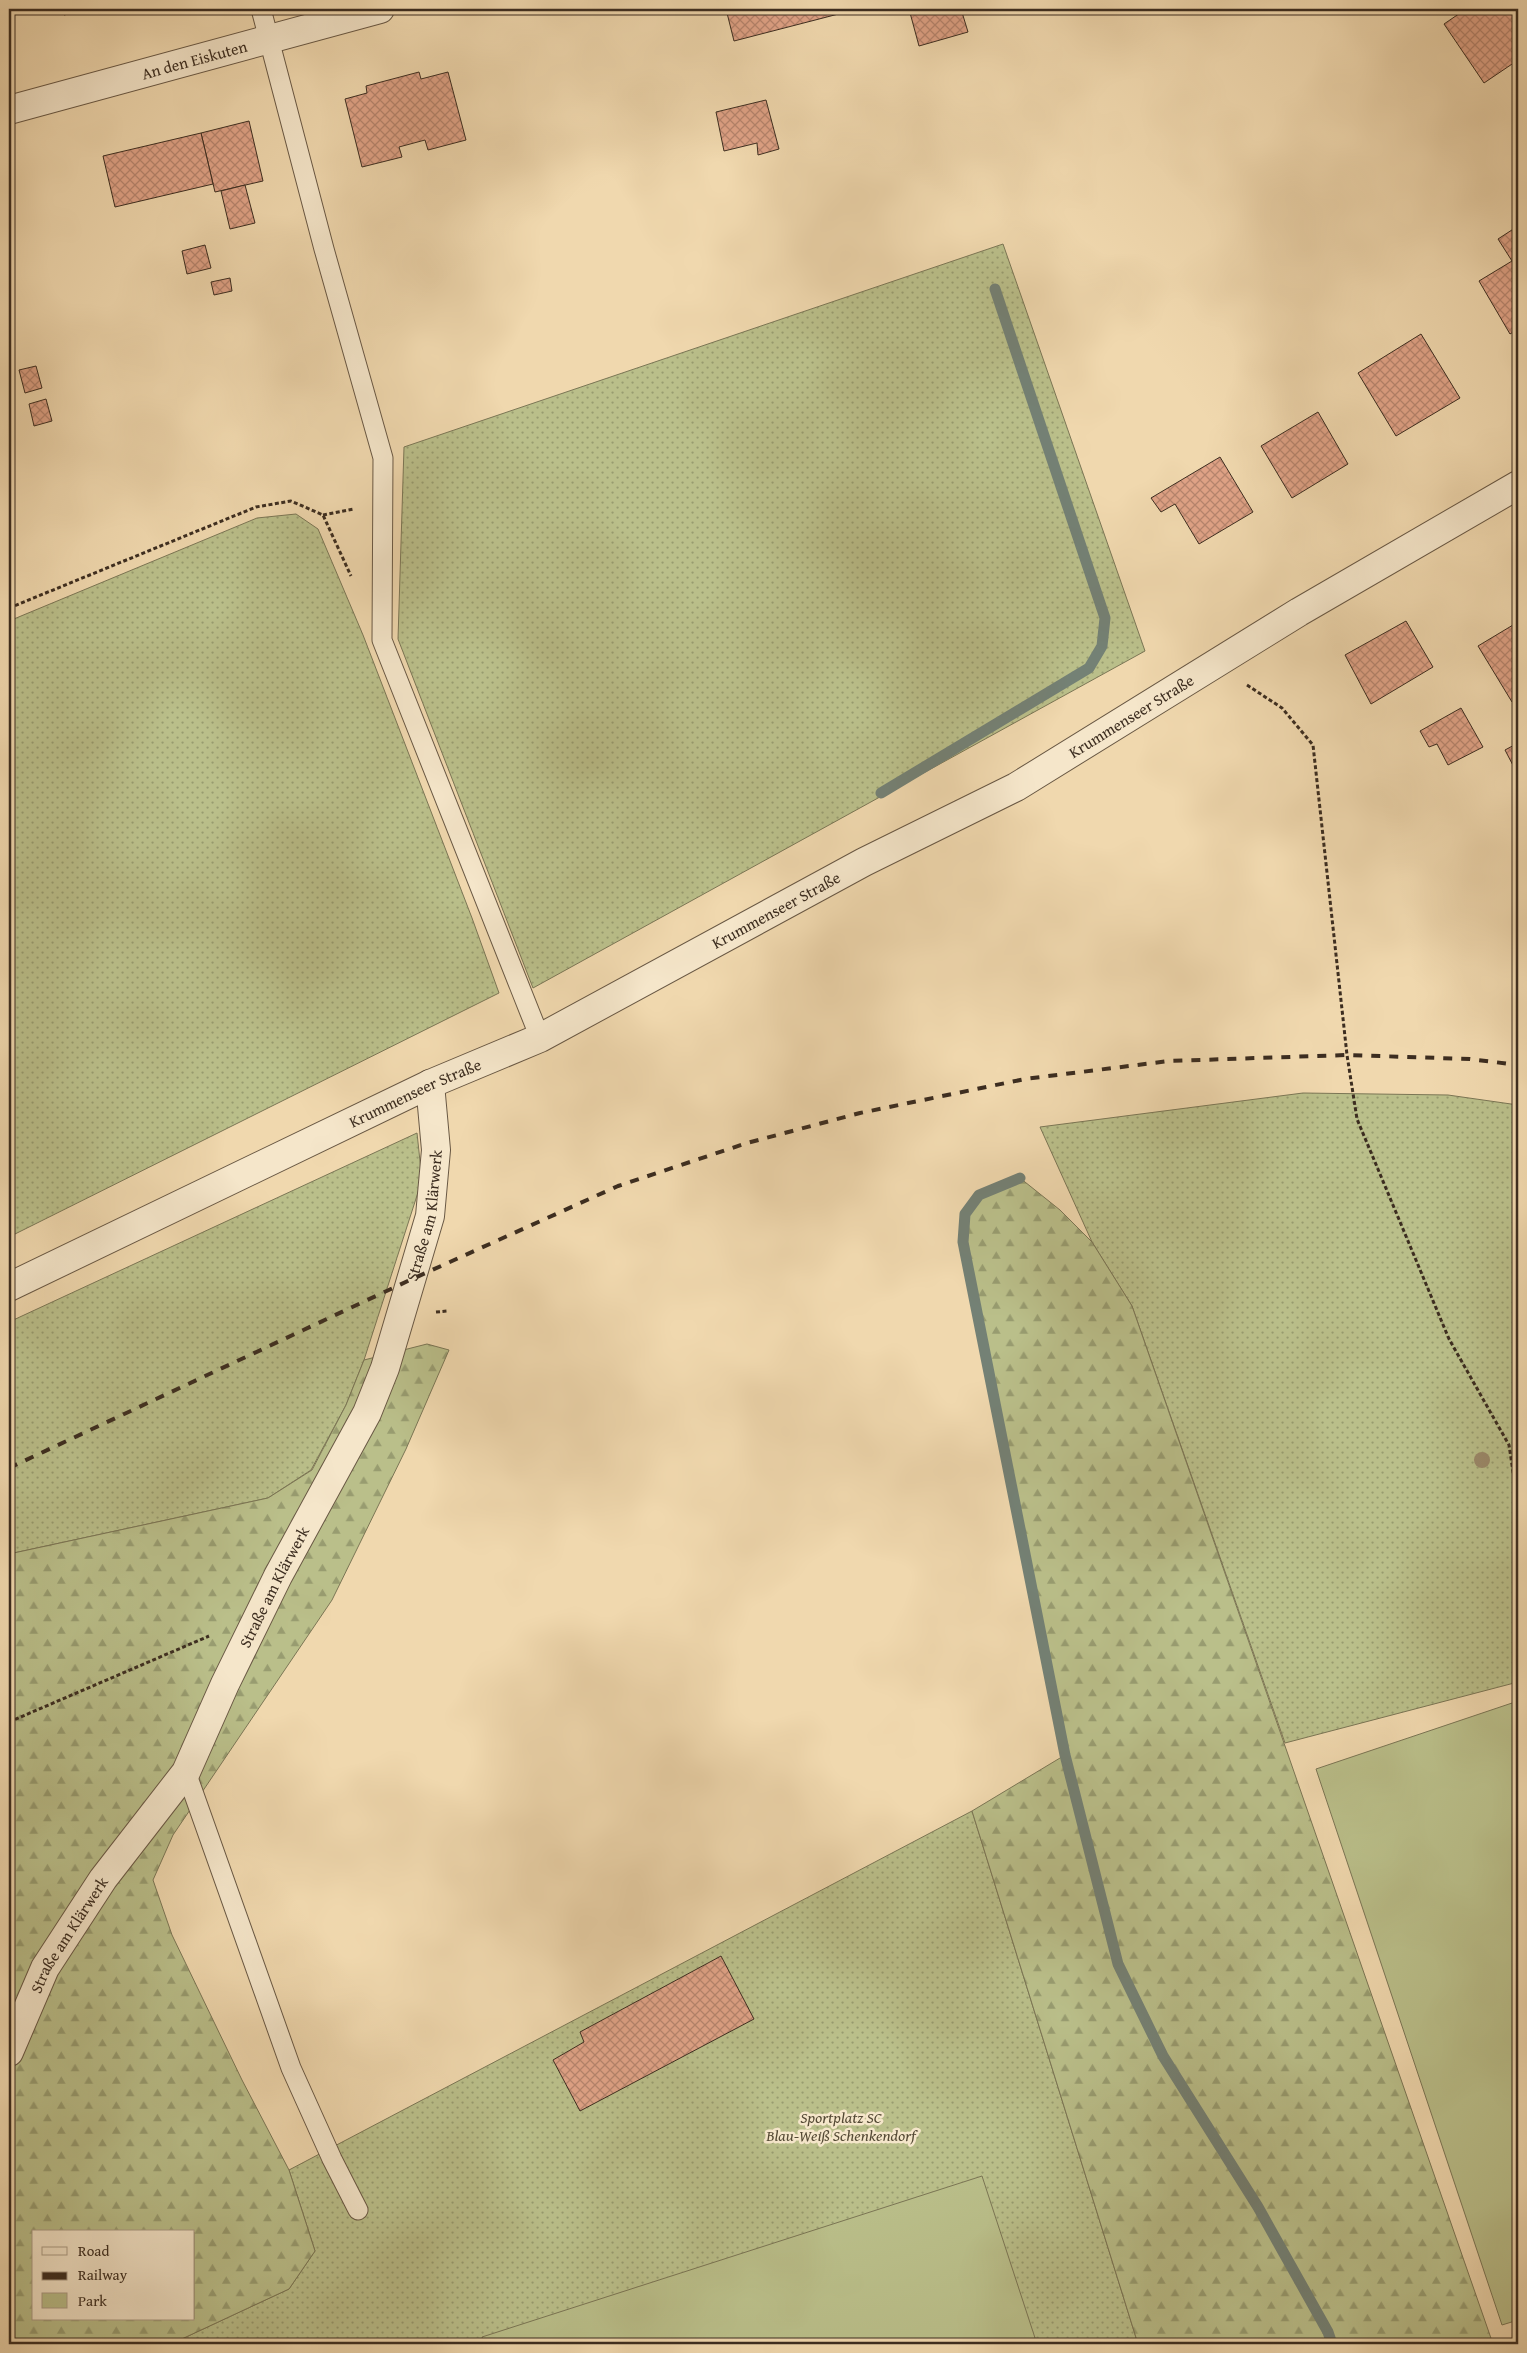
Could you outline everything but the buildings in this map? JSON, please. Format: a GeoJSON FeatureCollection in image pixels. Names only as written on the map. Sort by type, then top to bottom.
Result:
{"type":"FeatureCollection","features":[{"type":"Feature","properties":{"kind":"street","name":"An den Eiskuten"},"geometry":{"type":"LineString","coordinates":[[9,110],[380,9]]}},
{"type":"Feature","properties":{"kind":"street","name":"Krummenseer Straße"},"geometry":{"type":"LineString","coordinates":[[9,1287],[430,1084],[540,1038],[864,862],[1016,787],[1299,612],[1518,485]]}},
{"type":"Feature","properties":{"kind":"street","name":"Straße am Klärwerk"},"geometry":{"type":"LineString","coordinates":[[9,2052],[45,1968],[103,1878],[186,1772],[258,1616],[367,1413],[385,1368],[430,1216],[436,1150],[430,1084]]}},
{"type":"Feature","properties":{"kind":"lane"},"geometry":{"type":"LineString","coordinates":[[261,9],[324,249],[383,458],[382,640],[540,1038]]}},
{"type":"Feature","properties":{"kind":"lane"},"geometry":{"type":"LineString","coordinates":[[186,1772],[291,2068],[332,2159],[358,2210]]}},
{"type":"Feature","properties":{"kind":"path"},"geometry":{"type":"LineString","coordinates":[[9,608],[256,507],[291,501],[323,515],[352,578]]}},
{"type":"Feature","properties":{"kind":"path"},"geometry":{"type":"LineString","coordinates":[[1214,665],[1282,708],[1313,745],[1347,1055],[1357,1119],[1449,1339],[1509,1445],[1518,1505]]}},
{"type":"Feature","properties":{"kind":"path"},"geometry":{"type":"LineString","coordinates":[[9,1722],[258,1616]]}},
{"type":"Feature","properties":{"kind":"green space"},"geometry":{"type":"Polygon","coordinates":[[[1003,244],[1145,651],[533,988],[398,639],[404,447],[1003,244]]]}},
{"type":"Feature","properties":{"kind":"green space"},"geometry":{"type":"Polygon","coordinates":[[[296,514],[318,529],[363,635],[499,993],[9,1237],[9,621],[257,518],[296,514]]]}},
{"type":"Feature","properties":{"kind":"green space"},"geometry":{"type":"Polygon","coordinates":[[[1303,1093],[1448,1095],[1518,1105],[1518,1682],[1285,1743],[1132,1306],[1092,1242],[1040,1127],[1303,1093]]]}},
{"type":"Feature","properties":{"kind":"green space"},"geometry":{"type":"Polygon","coordinates":[[[417,1133],[422,1180],[364,1360],[346,1405],[311,1470],[268,1498],[9,1554],[9,1322],[417,1133]]]}},
{"type":"Feature","properties":{"kind":"green space"},"geometry":{"type":"Polygon","coordinates":[[[1020,1178],[1060,1210],[1092,1242],[1132,1306],[1493,2344],[1138,2344],[972,1811],[1065,1755],[963,1242],[965,1214],[979,1195],[1020,1178]]]}},
{"type":"Feature","properties":{"kind":"green space"},"geometry":{"type":"Polygon","coordinates":[[[427,1344],[449,1350],[406,1449],[332,1600],[173,1835],[153,1880],[172,1935],[242,2080],[289,2170],[315,2251],[289,2289],[171,2344],[9,2344],[9,1554],[268,1498],[312,1470],[346,1405],[364,1360],[427,1344]]]}},
{"type":"Feature","properties":{"kind":"green space"},"geometry":{"type":"Polygon","coordinates":[[[1518,1701],[1518,2320],[1502,2325],[1316,1769],[1518,1701]]]}},
{"type":"Feature","properties":{"kind":"green space","name":"Sportplatz SC Blau-Weiß Schenkendorf"},"geometry":{"type":"Polygon","coordinates":[[[972,1811],[1138,2344],[171,2344],[289,2289],[315,2251],[289,2170],[972,1811]]]}},
{"type":"Feature","properties":{"kind":"green space"},"geometry":{"type":"Polygon","coordinates":[[[982,2176],[1037,2344],[485,2344],[482,2337],[982,2176]]]}},
{"type":"Feature","properties":{"kind":"waterway"},"geometry":{"type":"LineString","coordinates":[[881,793],[1089,668],[1102,646],[1105,618],[995,289]]}},
{"type":"Feature","properties":{"kind":"waterway"},"geometry":{"type":"LineString","coordinates":[[1020,1178],[979,1195],[965,1214],[963,1242],[1065,1755],[1118,1964],[1163,2056],[1258,2207],[1328,2332],[1332,2344]]}},
{"type":"Feature","properties":{"kind":"railway"},"geometry":{"type":"LineString","coordinates":[[9,1468],[410,1280],[618,1186],[747,1143],[860,1113],[1025,1079],[1169,1061],[1347,1055],[1470,1059],[1518,1065]]}}]}
